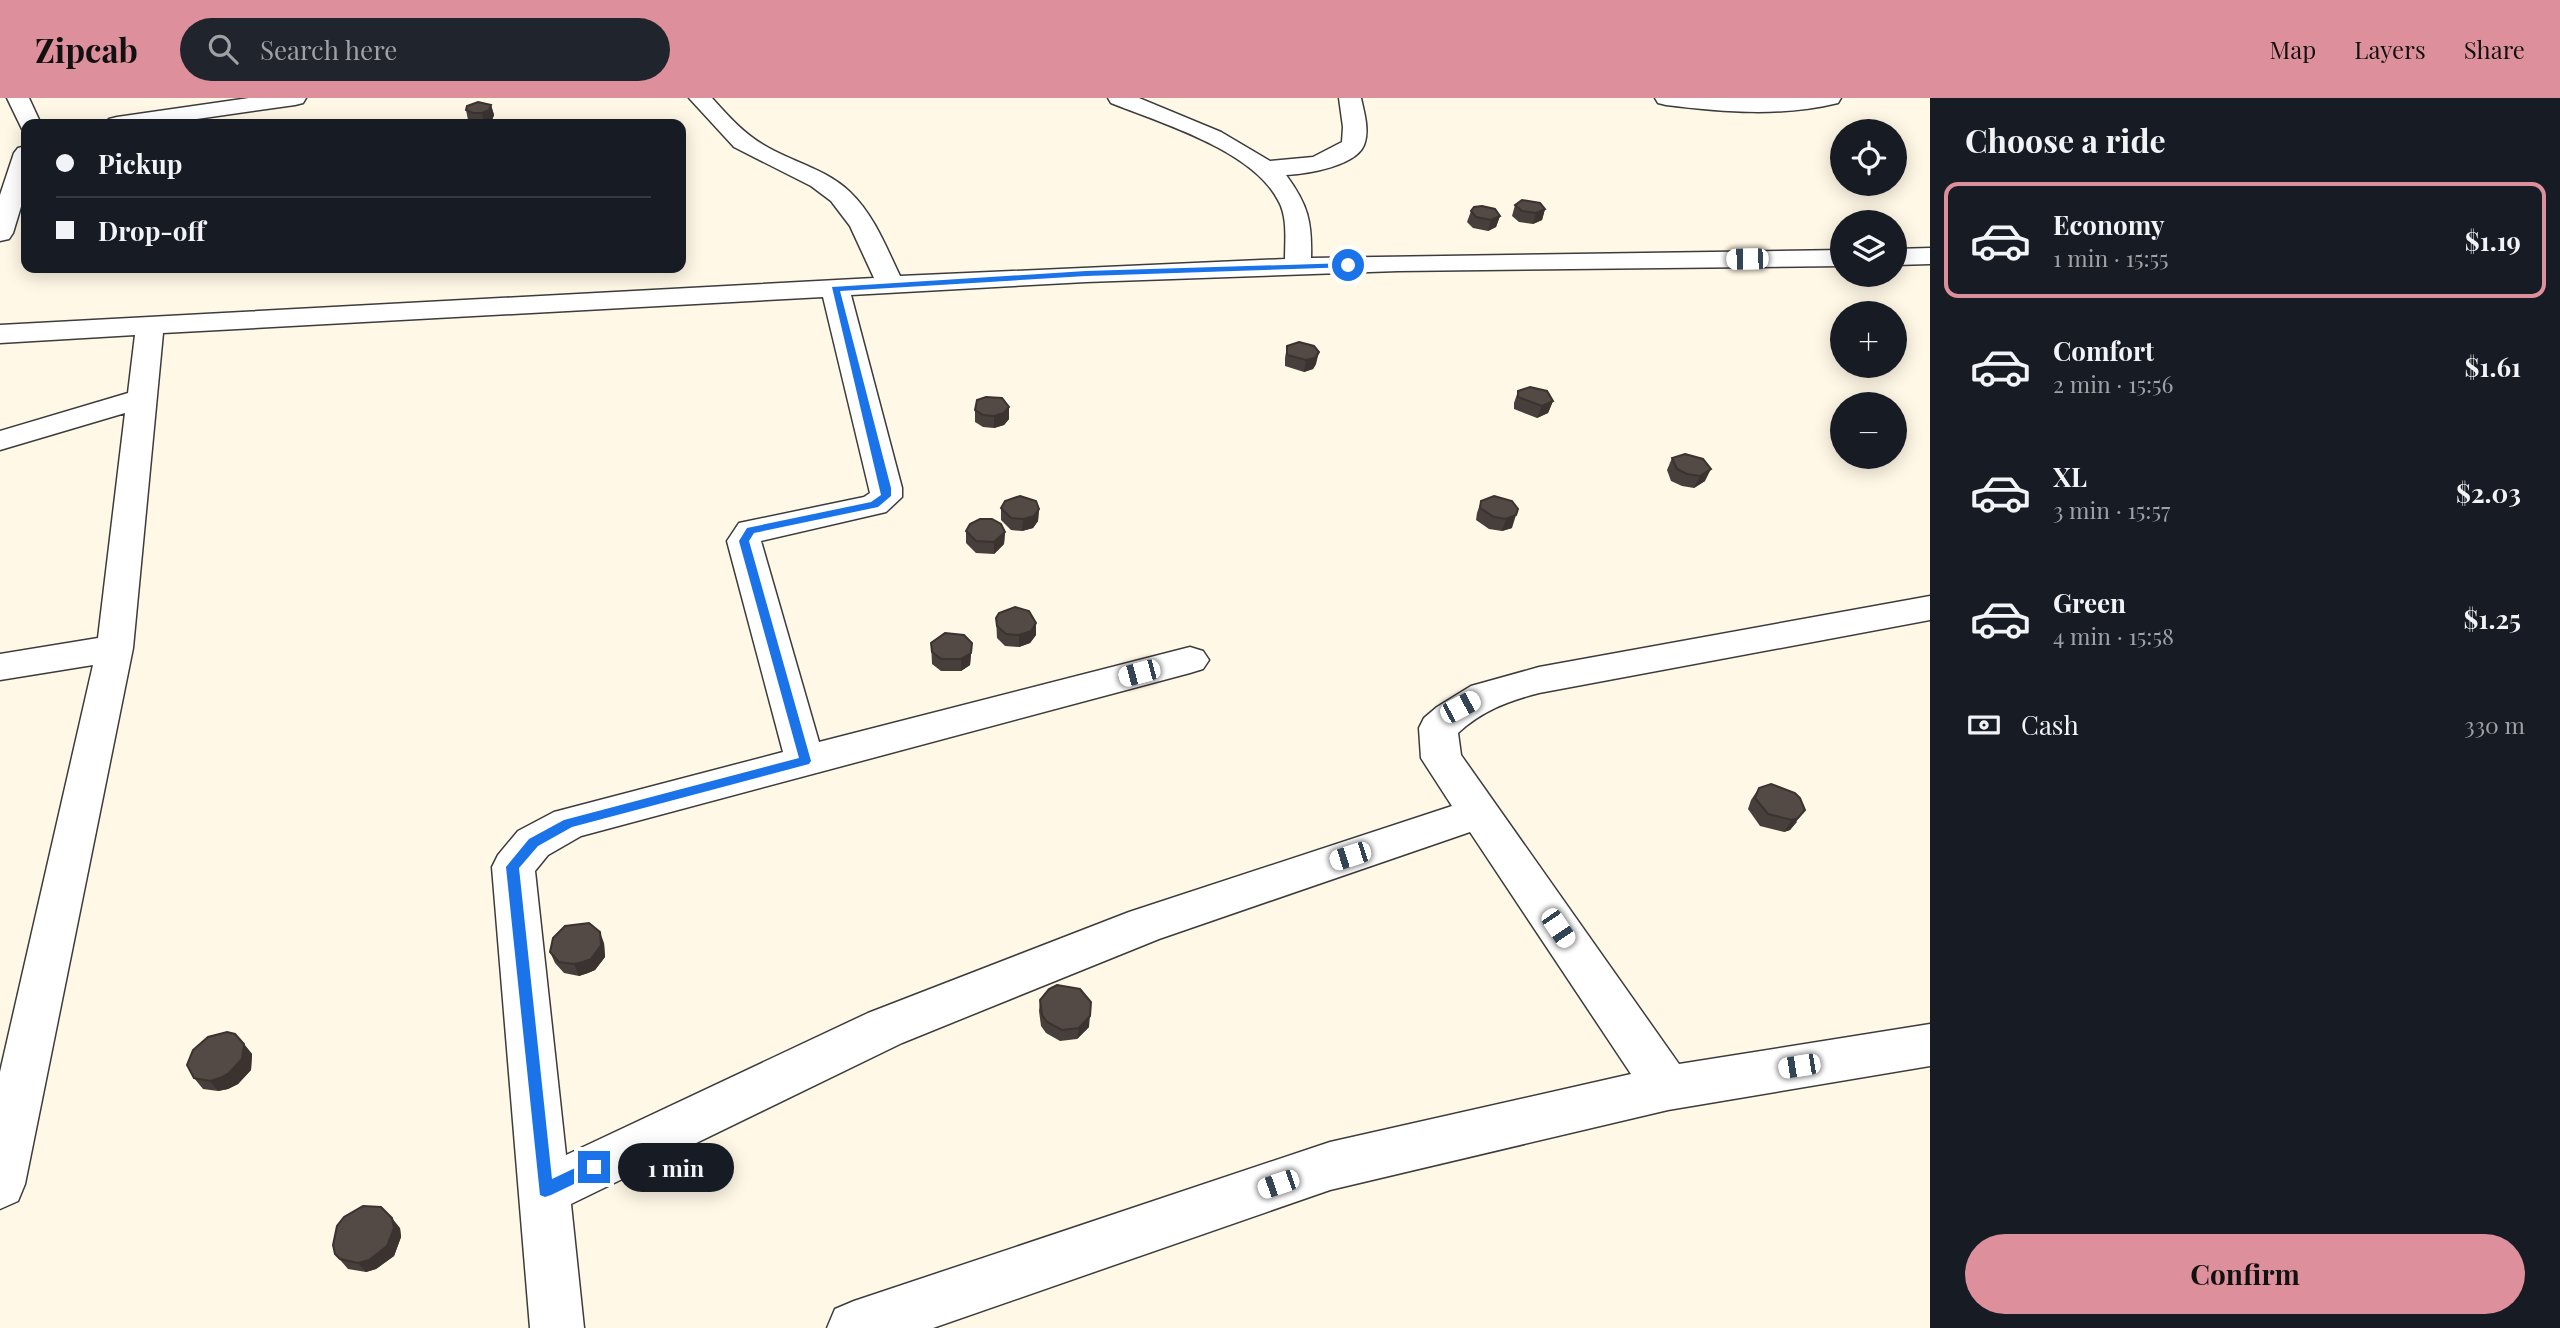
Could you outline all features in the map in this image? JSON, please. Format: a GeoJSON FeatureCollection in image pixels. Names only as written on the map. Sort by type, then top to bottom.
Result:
{"type":"FeatureCollection","features":[{"type":"Feature","properties":{"kind":"street"},"geometry":{"type":"LineString","coordinates":[[18,98],[28,119]]}},
{"type":"Feature","properties":{"kind":"street"},"geometry":{"type":"LineString","coordinates":[[151,119],[295,98]]}},
{"type":"Feature","properties":{"kind":"street"},"geometry":{"type":"LineString","coordinates":[[700,98],[729,130],[751,147],[812,176],[840,195],[859,219],[891,285]]}},
{"type":"Feature","properties":{"kind":"street"},"geometry":{"type":"LineString","coordinates":[[1119,98],[1228,146],[1265,169],[1290,198],[1299,224],[1298,267]]}},
{"type":"Feature","properties":{"kind":"street"},"geometry":{"type":"LineString","coordinates":[[1265,169],[1309,167],[1336,159],[1353,145],[1355,127],[1350,98]]}},
{"type":"Feature","properties":{"kind":"street"},"geometry":{"type":"LineString","coordinates":[[1666,98],[1748,103],[1830,98]]}},
{"type":"Feature","properties":{"kind":"street"},"geometry":{"type":"LineString","coordinates":[[0,233],[21,168]]}},
{"type":"Feature","properties":{"kind":"street"},"geometry":{"type":"LineString","coordinates":[[1907,257],[1930,256]]}},
{"type":"Feature","properties":{"kind":"street"},"geometry":{"type":"LineString","coordinates":[[0,334],[1086,274],[1298,267],[1830,258]]}},
{"type":"Feature","properties":{"kind":"street"},"geometry":{"type":"LineString","coordinates":[[805,761],[744,541],[751,531],[874,505],[886,496],[835,288]]}},
{"type":"Feature","properties":{"kind":"street"},"geometry":{"type":"LineString","coordinates":[[0,1184],[115,648],[150,326]]}},
{"type":"Feature","properties":{"kind":"street"},"geometry":{"type":"LineString","coordinates":[[0,441],[142,398]]}},
{"type":"Feature","properties":{"kind":"street"},"geometry":{"type":"LineString","coordinates":[[1668,1088],[1441,758],[1438,728],[1460,707],[1486,693],[1553,678],[1930,608]]}},
{"type":"Feature","properties":{"kind":"street"},"geometry":{"type":"LineString","coordinates":[[0,667],[115,648]]}},
{"type":"Feature","properties":{"kind":"street"},"geometry":{"type":"LineString","coordinates":[[557,1328],[513,867],[533,843],[569,823],[1190,660]]}},
{"type":"Feature","properties":{"kind":"street"},"geometry":{"type":"LineString","coordinates":[[545,1190],[898,1023],[1144,925],[1479,813]]}},
{"type":"Feature","properties":{"kind":"street"},"geometry":{"type":"LineString","coordinates":[[854,1328],[1330,1166],[1668,1088],[1930,1045]]}},
{"type":"Feature","properties":{"kind":"building"},"geometry":{"type":"Polygon","coordinates":[[[478,102],[491,105],[489,110],[473,113],[466,110],[467,106],[478,102]]]}},
{"type":"Feature","properties":{"kind":"building"},"geometry":{"type":"Polygon","coordinates":[[[1522,200],[1540,203],[1545,209],[1536,213],[1522,211],[1515,205],[1522,200]]]}},
{"type":"Feature","properties":{"kind":"building"},"geometry":{"type":"Polygon","coordinates":[[[1474,207],[1495,209],[1500,216],[1491,220],[1476,217],[1471,211],[1474,207]]]}},
{"type":"Feature","properties":{"kind":"building"},"geometry":{"type":"Polygon","coordinates":[[[1299,342],[1314,346],[1319,352],[1315,358],[1306,360],[1287,355],[1287,346],[1299,342]]]}},
{"type":"Feature","properties":{"kind":"building"},"geometry":{"type":"Polygon","coordinates":[[[1530,387],[1547,391],[1553,401],[1542,406],[1518,397],[1518,391],[1530,387]]]}},
{"type":"Feature","properties":{"kind":"building"},"geometry":{"type":"Polygon","coordinates":[[[986,397],[1002,398],[1009,407],[1004,413],[983,415],[975,410],[977,400],[986,397]]]}},
{"type":"Feature","properties":{"kind":"building"},"geometry":{"type":"Polygon","coordinates":[[[1685,454],[1703,459],[1711,469],[1700,476],[1677,469],[1672,458],[1685,454]]]}},
{"type":"Feature","properties":{"kind":"building"},"geometry":{"type":"Polygon","coordinates":[[[1020,496],[1036,501],[1039,509],[1034,516],[1011,518],[1001,508],[1005,501],[1020,496]]]}},
{"type":"Feature","properties":{"kind":"building"},"geometry":{"type":"Polygon","coordinates":[[[1494,496],[1512,501],[1518,509],[1516,515],[1506,519],[1494,517],[1480,508],[1481,501],[1494,496]]]}},
{"type":"Feature","properties":{"kind":"building"},"geometry":{"type":"Polygon","coordinates":[[[980,519],[992,519],[1001,524],[1005,532],[994,542],[976,541],[966,531],[970,524],[980,519]]]}},
{"type":"Feature","properties":{"kind":"building"},"geometry":{"type":"Polygon","coordinates":[[[1015,607],[1029,611],[1036,623],[1031,631],[1019,635],[1006,634],[997,626],[996,618],[999,613],[1015,607]]]}},
{"type":"Feature","properties":{"kind":"building"},"geometry":{"type":"Polygon","coordinates":[[[945,633],[964,635],[972,643],[971,653],[961,659],[941,659],[932,652],[931,643],[945,633]]]}},
{"type":"Feature","properties":{"kind":"building"},"geometry":{"type":"Polygon","coordinates":[[[1771,784],[1795,793],[1800,798],[1805,810],[1798,818],[1792,820],[1768,814],[1755,798],[1759,788],[1771,784]]]}},
{"type":"Feature","properties":{"kind":"building"},"geometry":{"type":"Polygon","coordinates":[[[589,923],[600,932],[601,945],[591,959],[574,964],[559,962],[550,952],[553,938],[565,926],[589,923]]]}},
{"type":"Feature","properties":{"kind":"building"},"geometry":{"type":"Polygon","coordinates":[[[1057,985],[1080,989],[1091,1002],[1090,1016],[1079,1028],[1062,1030],[1047,1022],[1042,1015],[1040,1000],[1049,989],[1057,985]]]}},
{"type":"Feature","properties":{"kind":"building"},"geometry":{"type":"Polygon","coordinates":[[[227,1032],[235,1034],[244,1044],[242,1059],[220,1078],[210,1081],[194,1078],[187,1065],[193,1050],[208,1037],[227,1032]]]}},
{"type":"Feature","properties":{"kind":"building"},"geometry":{"type":"Polygon","coordinates":[[[363,1206],[381,1207],[392,1218],[394,1228],[387,1246],[369,1260],[358,1263],[340,1259],[335,1254],[333,1245],[337,1226],[344,1217],[363,1206]]]}},
{"type":"Feature","properties":{"kind":"route"},"geometry":{"type":"LineString","coordinates":[[594,1167],[545,1190],[513,867],[533,843],[569,823],[805,761],[744,541],[746,534],[751,531],[874,505],[882,502],[886,496],[835,288],[1086,274],[1348,265]]}}]}
